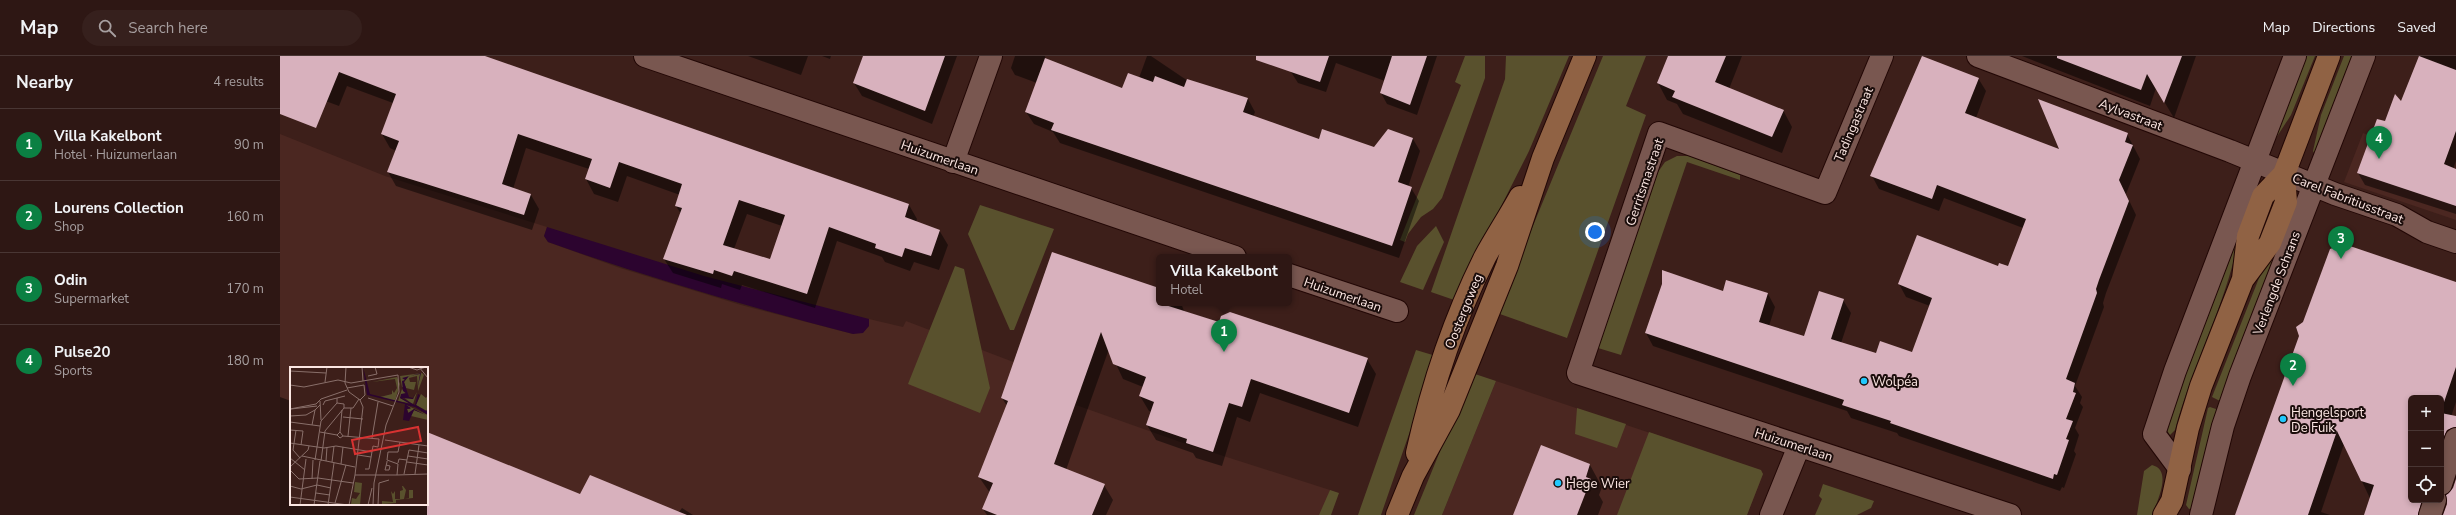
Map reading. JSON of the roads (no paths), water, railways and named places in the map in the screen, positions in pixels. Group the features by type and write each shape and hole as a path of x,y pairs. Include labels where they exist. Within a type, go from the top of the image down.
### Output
{"main road":[{"name":"Oostergoweg","path":"1397,515 1413,476 1430,396 1468,297 1485,257 1543,158 1585,56"},
{"name":"Verlengde Schrans","path":"2170,510 2188,428 2196,401 2243,279 2270,243 2286,202 2284,174 2329,56"}],"street":[{"name":"Huizumerlaan","path":"645,56 1226,254"},
{"path":"953,162 991,56"},
{"name":"Tadingastraat","path":"1825,193 1882,56"},
{"name":"Aylvastraat","path":"1978,56 2224,149 2284,174"},
{"path":"2180,469 2154,434 2175,371 2295,56"},
{"name":"Verlengde Schrans","path":"2201,515 2223,426 2237,383 2364,56"},
{"name":"Gerritsmastraat","path":"1578,373 1659,133 1825,193"},
{"name":"Carel Fabritiusstraat","path":"2284,174 2397,215 2427,232 2456,242"},
{"name":"Huizumerlaan","path":"1292,276 1397,311"},
{"name":"Huizumerlaan","path":"1578,373 2010,515"},
{"path":"2444,475 2456,439"},
{"path":"1771,515 1799,446"},
{"path":"2430,515 2434,503"}],"place":[{"name":"Pulse20","path":"2379,159"},
{"name":"Odin","path":"2341,259"},
{"name":"Villa Kakelbont","path":"1224,352"},
{"name":"Wolpéa","path":"1864,381"},
{"name":"Lourens Collection","path":"2293,386"},
{"name":"Hengelsport De Fuik","path":"2283,419"},
{"name":"Hege Wier","path":"1558,483"}]}
